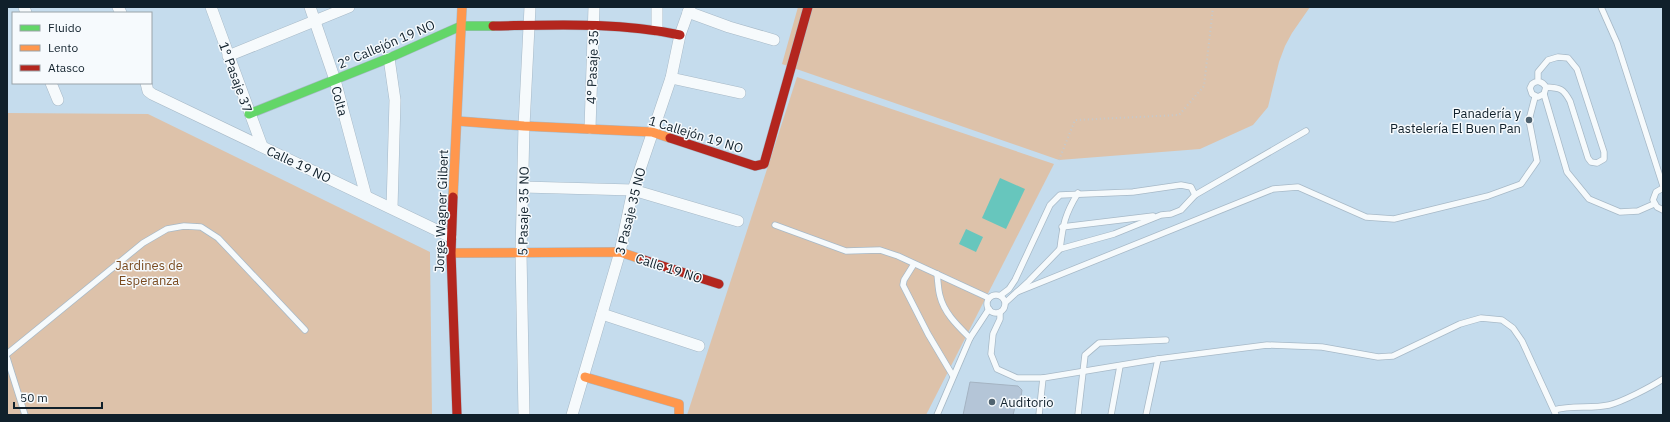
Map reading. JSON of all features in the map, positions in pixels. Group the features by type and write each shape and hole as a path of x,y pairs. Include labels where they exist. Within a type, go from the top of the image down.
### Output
{"street":[{"name":"1° Pasaje 37","path":"211,7 262,146"},
{"name":"Colta","path":"310,7 335,80 366,196"},
{"path":"228,56 349,7"},
{"name":"Jorge Wagner Gilbert","path":"457,415 451,237 462,7"},
{"name":"5 Pasaje 35 NO","path":"524,415 521,253 524,126 530,7"},
{"name":"4° Pasaje 35","path":"590,128 594,7"},
{"path":"656,7 656,30"},
{"name":"1 Callejón 19 NO","path":"457,121 524,126 652,132 755,166 764,164 808,7"},
{"path":"689,10 729,27 774,40"},
{"name":"3 Pasaje 35 NO","path":"572,415 620,252 633,190 671,78 680,34 689,10"},
{"name":"2° Callejón 19 NO","path":"249,114 389,58 461,26 594,24 656,30 680,34"},
{"path":"389,58 395,100 392,208"},
{"path":"671,78 740,93"},
{"path":"52,84 58,100"},
{"name":"Calle 19 NO","path":"147,87 152,94 451,237"},
{"path":"523,187 633,190 738,221"},
{"name":"Calle 19 NO","path":"451,253 620,252 719,284"},
{"path":"602,314 700,346"},
{"path":"584,377 679,404 679,415"}],"lane":[{"path":"1601,7 1617,43 1663,187 1656,192 1653,200 1654,204 1663,210"},
{"path":"1558,57 1568,58 1578,69 1604,152 1604,159 1597,163 1591,162 1588,158 1570,101 1566,94 1559,88 1546,87 1538,81 1538,72 1548,60 1558,57"},
{"path":"1535,97 1530,88 1534,82 1538,81"},
{"path":"1546,87 1544,94 1568,172 1589,199 1620,212 1638,211 1654,204"},
{"path":"1535,97 1542,96 1544,94"},
{"path":"1017,292 1273,189 1298,187 1366,217 1394,219 1488,196 1521,184 1537,161 1529,120 1535,97"},
{"path":"1062,227 1171,214 1181,210 1195,195 1306,131"},
{"path":"1001,296 1009,289 1015,280 1050,205 1060,195 1078,193 1133,192 1181,185 1190,187 1195,195"},
{"path":"1060,249 1062,227 1067,210 1078,193"},
{"path":"1161,215 1114,234 1060,249 1006,302 1006,306 1000,313 1000,319 993,334 991,354 998,369 1017,378 1043,378 1158,359 1267,345 1322,347 1378,357 1393,356 1460,324 1481,318 1502,320 1513,328 1522,341 1555,412 1566,407 1610,405 1663,380"},
{"path":"1112,221 1114,234"},
{"path":"775,225 846,251 880,250 989,298"},
{"path":"7,354 143,243 167,229 184,226 201,227 218,238 305,330"},
{"path":"914,264 904,280 904,285 928,334 953,376"},
{"path":"937,274 940,298 951,318 970,338"},
{"path":"1000,313 996,313 989,309 987,301 989,298 997,294 1006,302"},
{"path":"937,415 970,338 989,309"},
{"path":"1078,415 1085,355 1098,343 1166,340"},
{"path":"7,358 25,415"},
{"path":"1146,415 1158,359"},
{"path":"1111,415 1120,366"},
{"path":"1039,415 1043,378"}],"path":[{"path":"1059,160 1075,120 1179,115 1204,86 1213,7"}],"green space":[{"path":"798,7 1310,7 1285,46 1279,62 1268,107 1253,125 1200,149 1059,160 782,64"},
{"path":"797,77 1054,164 926,415 687,415"},
{"name":"Jardines de Esperanza","path":"7,113 148,114 430,252 432,415 7,415"}],"shaded area":[{"path":"1000,178 1025,189 1006,229 982,218"},
{"path":"966,229 983,237 976,252 959,244"}],"building":[{"name":"Auditorio","path":"970,382 1018,386 1022,390 1021,397 1015,407 1013,415 963,415"}],"traffic: fast":[{"path":"249,114 389,58 461,26 493,26"}],"traffic: slow":[{"path":"453,197 462,7"},
{"path":"457,121 524,126 652,132 670,138"},
{"path":"451,253 620,252 644,260"},
{"path":"585,377 679,404 679,415"}],"traffic: jam":[{"path":"670,138 755,166 764,164 808,7"},
{"path":"493,26 610,26 680,35"},
{"path":"453,197 451,253 457,415"},
{"path":"644,260 719,284"}],"place":[{"name":"Panadería y Pastelería El Buen Pan","path":"1529,120"},
{"name":"Auditorio","path":"992,402"}]}
